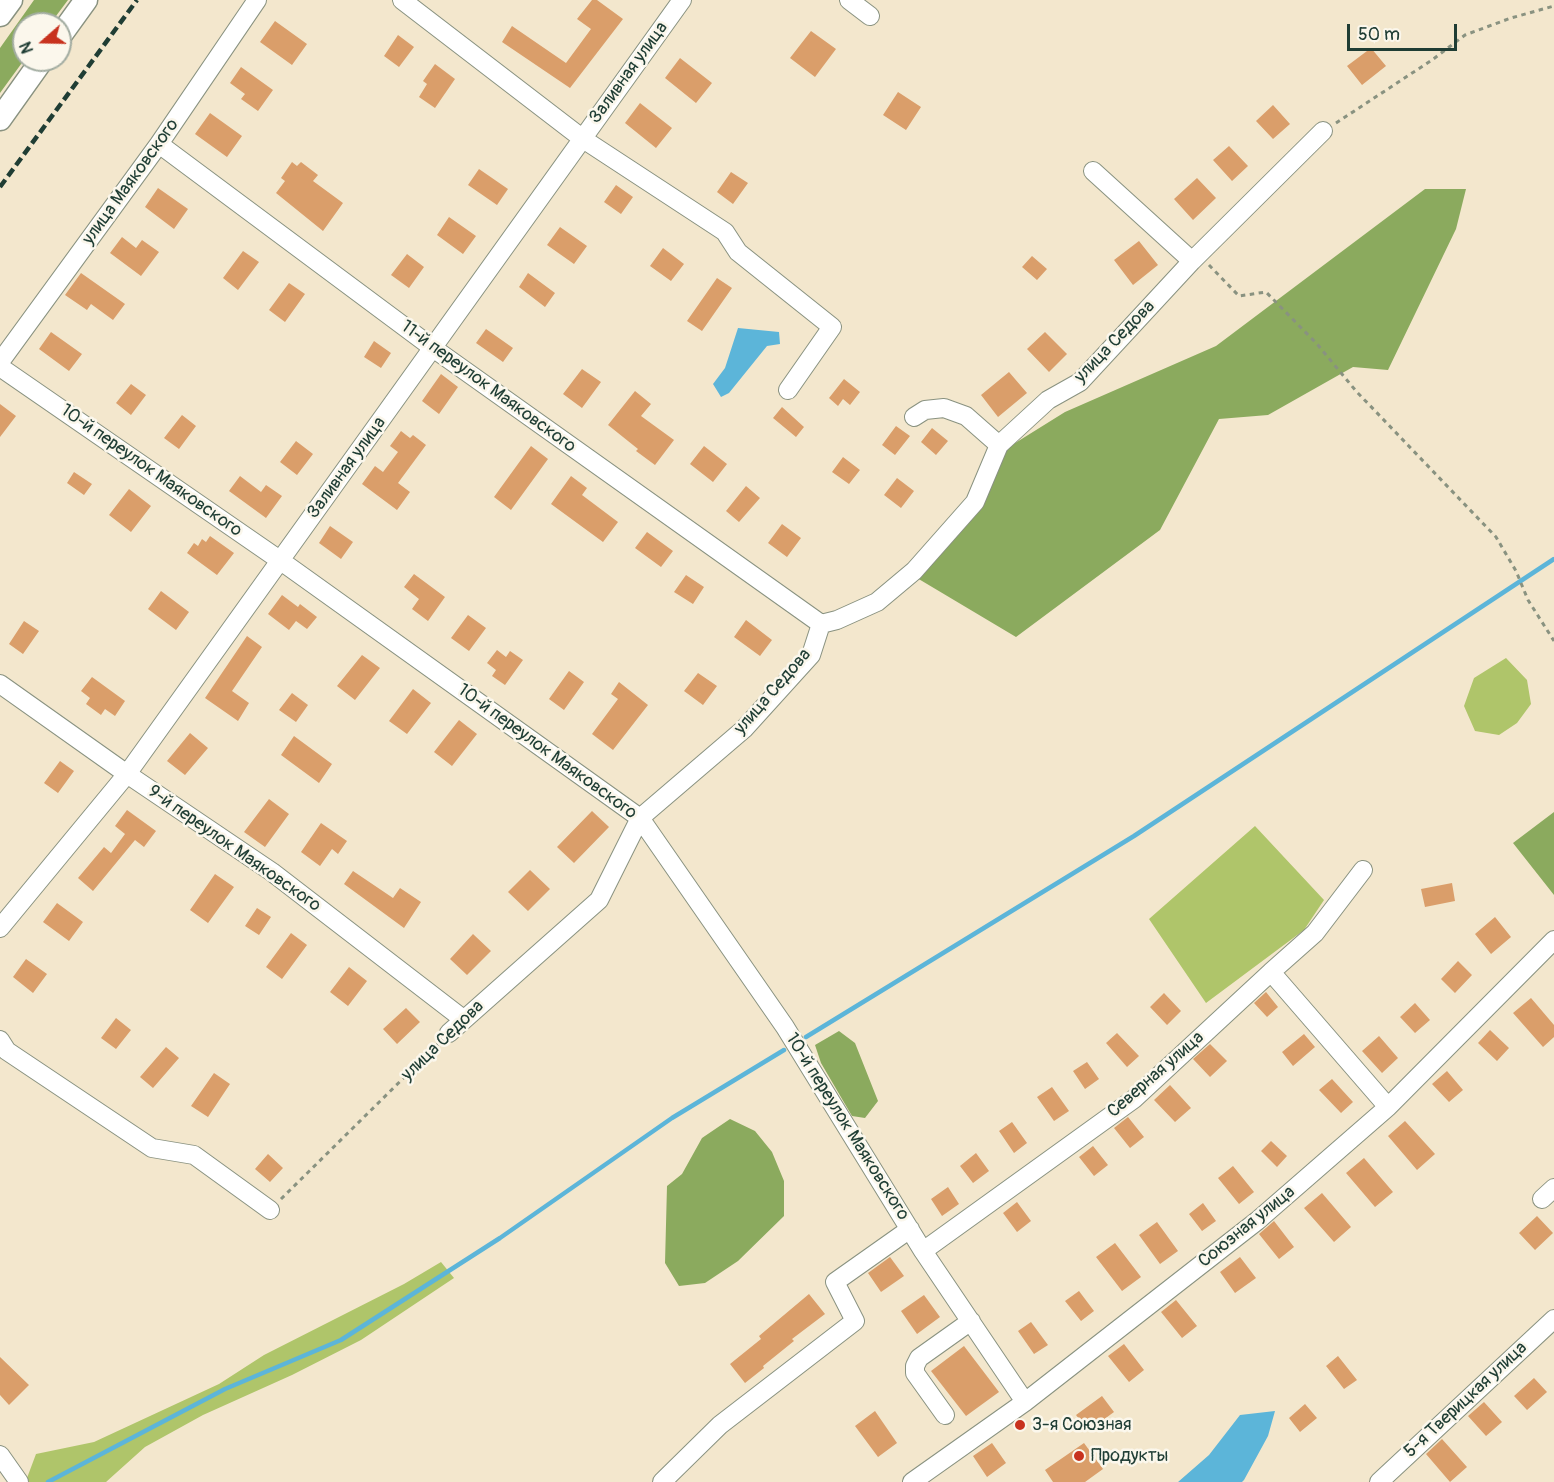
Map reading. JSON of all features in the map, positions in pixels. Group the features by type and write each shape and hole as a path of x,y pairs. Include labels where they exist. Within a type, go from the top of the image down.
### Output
{"main road":[{"path":"0,15 11,0"},
{"path":"72,19 86,0"},
{"path":"0,119 33,72"}],"street":[{"name":"улица Маяковского","path":"0,362 159,144 257,0"},
{"path":"402,0 582,139 725,231 738,252 832,327 788,390"},
{"name":"Заливная улица","path":"0,927 126,774 281,561 681,0"},
{"path":"849,0 870,16"},
{"name":"улица Седова","path":"449,1034 463,1019 599,900 640,818 744,729 811,655 821,624 837,620 877,602 914,571 975,502 999,445 1048,400 1080,382 1195,258 1323,131"},
{"name":"11-й переулок Маяковского","path":"159,144 433,348 821,624"},
{"path":"1093,171 1195,258"},
{"name":"10-й переулок Маяковского","path":"0,367 281,561 640,818 785,1027 923,1251 1025,1402"},
{"path":"914,417 925,410 944,408 966,416 999,445"},
{"name":"9-й переулок Маяковского","path":"0,684 126,774 272,872 463,1019"},
{"name":"Северная улица","path":"923,1251 1134,1099 1315,933 1363,870"},
{"name":"Союзная улица","path":"912,1482 1025,1402 1257,1221 1388,1107 1554,940"},
{"path":"1271,972 1388,1107"},
{"path":"0,1040 7,1051 152,1148 194,1155 270,1210"},
{"path":"662,1482 720,1425 855,1321 835,1282 910,1229"},
{"name":"5-я Тверицкая улица","path":"1379,1482 1554,1319"},
{"path":"945,1415 915,1373 915,1366 919,1358 971,1321"},
{"path":"0,1455 19,1482"}],"path":[{"path":"1323,131 1432,60 1465,35 1510,18 1554,6"},
{"path":"1195,258 1239,296 1266,292 1317,344 1356,391 1496,537 1516,571 1528,600 1554,641"},
{"name":"улица Седова","path":"270,1210 449,1034"}],"green space":[{"path":"34,0 68,0 59,12 26,12"},
{"path":"12,31 12,72 15,72 0,93 0,48"},
{"path":"1425,189 1466,189 1456,229 1388,370 1353,367 1268,415 1219,419 1160,530 1016,637 917,578 980,510 1004,450 1065,412 1216,346"},
{"path":"1506,658 1527,680 1531,704 1517,723 1499,735 1475,731 1464,706 1474,678"},
{"path":"1554,812 1554,895 1513,843"},
{"path":"1255,826 1324,900 1304,930 1206,1003 1149,919"},
{"path":"839,1031 855,1043 878,1101 865,1118 852,1116 821,1063 815,1045"},
{"path":"730,1119 755,1131 772,1152 784,1181 784,1216 738,1261 705,1283 679,1286 665,1263 667,1186 682,1174 702,1138"},
{"path":"441,1262 454,1278 361,1340 292,1375 203,1415 145,1447 106,1482 29,1482 27,1478 36,1454 94,1442 219,1384 264,1355 404,1284"}],"water":[{"path":"738,328 779,332 780,344 767,346 729,393 721,397 713,384 725,368"},
{"path":"1275,1411 1268,1436 1242,1482 1178,1482 1209,1455 1240,1415"}],"building":[{"path":"592,0 597,0 623,19 570,88 502,42 512,26 566,63 591,29 577,19"},
{"path":"275,21 307,44 292,65 260,42"},
{"path":"811,31 836,49 815,77 790,58"},
{"path":"398,35 414,47 399,67 384,56"},
{"path":"1371,48 1386,66 1362,85 1347,66"},
{"path":"680,58 712,83 696,103 665,78"},
{"path":"435,64 455,79 435,108 419,97 427,84 423,81"},
{"path":"241,67 273,90 258,111 241,99 245,94 230,83"},
{"path":"898,92 921,107 906,130 883,115"},
{"path":"640,103 672,128 656,148 625,123"},
{"path":"1273,105 1290,124 1273,139 1256,121"},
{"path":"210,113 242,136 227,157 195,134"},
{"path":"1229,146 1248,166 1232,181 1213,160"},
{"path":"292,162 297,166 301,162 318,175 313,181 343,203 323,231 276,193 285,181 281,178"},
{"path":"479,169 508,189 497,205 468,185"},
{"path":"731,172 748,183 733,204 717,192"},
{"path":"1197,178 1216,198 1193,220 1174,199"},
{"path":"616,185 633,197 621,214 604,202"},
{"path":"158,188 188,209 174,229 145,207"},
{"path":"449,217 476,236 463,254 437,235"},
{"path":"560,227 587,246 574,264 547,245"},
{"path":"122,237 136,248 142,240 159,252 141,276 110,253"},
{"path":"1139,241 1158,265 1133,285 1114,260"},
{"path":"663,248 684,264 671,281 650,266"},
{"path":"243,251 259,262 238,290 223,278"},
{"path":"407,254 424,267 409,288 391,275"},
{"path":"1032,256 1047,269 1037,280 1022,267"},
{"path":"81,273 125,304 113,320 91,304 87,310 65,295"},
{"path":"528,273 555,293 545,307 519,287"},
{"path":"717,278 732,288 702,331 687,321"},
{"path":"289,283 305,294 285,322 269,310"},
{"path":"486,329 513,348 503,362 476,343"},
{"path":"51,332 82,354 69,371 39,349"},
{"path":"1045,332 1067,354 1049,372 1027,349"},
{"path":"374,341 391,353 381,368 364,357"},
{"path":"582,369 601,382 582,408 563,394"},
{"path":"1009,372 1027,393 998,417 981,395"},
{"path":"441,374 458,387 439,414 422,401"},
{"path":"844,379 860,392 850,405 843,399 838,406 829,398"},
{"path":"131,384 146,395 131,415 116,403"},
{"path":"635,391 651,404 641,416 674,440 655,465 608,425"},
{"path":"0,404 16,416 0,437"},
{"path":"782,407 804,427 796,437 773,418"},
{"path":"182,415 196,426 179,449 164,438"},
{"path":"896,426 910,436 895,455 882,445"},
{"path":"932,428 948,441 936,455 921,442"},
{"path":"401,431 410,438 413,435 426,445 398,483 410,492 397,510 362,484 375,466 383,472 398,452 390,446"},
{"path":"296,441 313,454 297,475 280,462"},
{"path":"531,446 548,459 511,510 494,497"},
{"path":"704,446 727,464 713,482 690,464"},
{"path":"843,457 860,470 849,484 832,472"},
{"path":"74,472 92,484 84,495 67,483"},
{"path":"240,476 261,492 266,485 282,496 266,518 229,491"},
{"path":"571,476 587,488 582,495 618,522 603,542 551,504"},
{"path":"897,478 914,491 901,508 884,495"},
{"path":"746,486 760,498 739,522 726,511"},
{"path":"129,489 151,506 131,532 109,515"},
{"path":"782,524 801,538 787,557 768,543"},
{"path":"330,526 353,542 341,559 319,543"},
{"path":"647,532 673,551 661,567 635,548"},
{"path":"210,536 234,553 217,575 187,553 194,543 198,546 202,539 206,542"},
{"path":"414,574 445,597 428,621 412,609 419,599 404,587"},
{"path":"686,575 704,587 693,604 674,592"},
{"path":"161,591 189,612 176,630 148,609"},
{"path":"282,595 298,607 300,604 317,617 307,629 296,621 289,630 268,614"},
{"path":"468,615 486,628 469,651 451,638"},
{"path":"746,620 772,640 760,656 734,637"},
{"path":"24,621 39,631 23,654 9,644"},
{"path":"247,636 262,647 232,691 249,703 238,721 205,698"},
{"path":"497,650 506,657 510,651 523,660 505,685 492,676 496,670 487,663"},
{"path":"362,655 380,668 355,700 337,686"},
{"path":"569,671 584,682 564,710 549,699"},
{"path":"698,673 717,686 703,705 684,691"},
{"path":"92,677 125,701 115,716 105,709 101,715 86,704 90,698 81,691"},
{"path":"619,682 648,705 613,750 592,734 618,699 611,694"},
{"path":"413,689 431,703 407,734 389,721"},
{"path":"292,693 308,705 296,722 279,710"},
{"path":"459,720 477,734 452,766 434,752"},
{"path":"190,733 208,748 185,775 167,761"},
{"path":"294,736 332,764 319,783 281,755"},
{"path":"60,761 74,771 58,793 44,783"},
{"path":"269,799 289,814 265,847 244,832"},
{"path":"127,810 156,831 144,847 135,840 93,891 78,878 104,847 111,853 125,834 115,826"},
{"path":"592,811 609,827 574,863 557,847"},
{"path":"321,823 347,841 338,854 332,849 320,866 301,852"},
{"path":"530,870 550,889 528,911 508,892"},
{"path":"353,871 393,898 400,888 421,902 404,928 344,884"},
{"path":"215,874 234,887 208,923 190,910"},
{"path":"1452,883 1455,901 1425,907 1421,889"},
{"path":"57,903 83,922 69,941 43,922"},
{"path":"257,908 271,917 259,935 245,926"},
{"path":"1495,917 1511,937 1491,954 1475,934"},
{"path":"291,933 307,945 282,979 266,967"},
{"path":"473,934 491,951 467,975 450,959"},
{"path":"26,959 47,974 33,993 13,977"},
{"path":"1458,961 1472,975 1455,993 1441,979"},
{"path":"349,967 367,981 348,1006 330,992"},
{"path":"1266,992 1278,1007 1267,1017 1254,1003"},
{"path":"1164,993 1181,1011 1167,1025 1150,1007"},
{"path":"1531,998 1554,1025 1554,1037 1543,1047 1513,1013"},
{"path":"1415,1003 1430,1020 1415,1033 1400,1017"},
{"path":"406,1008 420,1022 397,1044 383,1029"},
{"path":"116,1018 131,1030 116,1049 101,1038"},
{"path":"1490,1030 1509,1048 1497,1061 1478,1043"},
{"path":"1117,1033 1139,1056 1127,1067 1106,1043"},
{"path":"1304,1034 1315,1047 1293,1066 1282,1052"},
{"path":"1379,1036 1398,1058 1382,1073 1362,1051"},
{"path":"1210,1044 1227,1061 1210,1077 1193,1059"},
{"path":"166,1047 179,1058 153,1088 140,1077"},
{"path":"1087,1062 1099,1079 1085,1089 1073,1071"},
{"path":"1447,1071 1463,1090 1449,1102 1432,1084"},
{"path":"214,1073 230,1084 208,1117 191,1106"},
{"path":"1332,1079 1353,1102 1341,1113 1319,1090"},
{"path":"1170,1085 1191,1108 1175,1122 1154,1100"},
{"path":"1052,1087 1069,1111 1054,1121 1037,1097"},
{"path":"1128,1117 1144,1137 1130,1148 1114,1128"},
{"path":"1405,1121 1435,1154 1417,1170 1388,1136"},
{"path":"1012,1122 1027,1143 1014,1153 999,1131"},
{"path":"1271,1141 1287,1156 1277,1167 1261,1151"},
{"path":"1093,1146 1108,1165 1094,1176 1079,1157"},
{"path":"976,1153 989,1171 973,1183 960,1166"},
{"path":"268,1154 283,1168 270,1182 255,1169"},
{"path":"1364,1158 1393,1192 1375,1207 1346,1173"},
{"path":"1233,1166 1254,1192 1239,1204 1218,1178"},
{"path":"948,1187 959,1204 942,1216 931,1199"},
{"path":"1322,1193 1351,1227 1334,1242 1304,1208"},
{"path":"1017,1202 1031,1221 1017,1232 1003,1213"},
{"path":"1203,1203 1216,1221 1202,1231 1189,1214"},
{"path":"1537,1216 1553,1233 1535,1250 1519,1233"},
{"path":"1274,1221 1294,1247 1279,1259 1259,1234"},
{"path":"1157,1222 1178,1251 1160,1264 1139,1235"},
{"path":"1115,1243 1141,1277 1122,1291 1096,1257"},
{"path":"890,1257 904,1276 881,1292 868,1273"},
{"path":"1240,1257 1256,1278 1235,1293 1220,1272"},
{"path":"1079,1291 1094,1311 1081,1321 1065,1301"},
{"path":"809,1294 825,1314 792,1339 794,1341 745,1383 730,1364 761,1339 759,1336"},
{"path":"924,1295 940,1317 917,1334 901,1311"},
{"path":"1176,1300 1197,1326 1182,1338 1161,1312"},
{"path":"1031,1322 1048,1345 1034,1354 1018,1331"},
{"path":"1124,1344 1144,1370 1129,1382 1108,1356"},
{"path":"964,1346 999,1392 966,1416 931,1371"},
{"path":"1338,1356 1357,1380 1344,1389 1326,1366"},
{"path":"0,1357 29,1385 9,1405 0,1395"},
{"path":"1534,1378 1547,1392 1527,1410 1514,1396"},
{"path":"1102,1396 1114,1412 1088,1431 1076,1415"},
{"path":"1484,1402 1502,1422 1486,1436 1468,1416"},
{"path":"1305,1404 1317,1418 1300,1432 1289,1418"},
{"path":"875,1411 897,1443 878,1457 855,1426"},
{"path":"1442,1439 1467,1467 1450,1482 1426,1454"},
{"path":"992,1443 1006,1463 987,1477 973,1456"},
{"name":"Продукты","path":"1084,1443 1103,1469 1085,1482 1053,1482 1045,1470"}],"waterway":[{"path":"806,1037 1134,836 1554,559"},
{"path":"48,1482 225,1389 341,1340 500,1238 672,1118 784,1050"}],"railway":[{"path":"0,187 137,0"}],"place":[{"name":"3-я Союзная","path":"1020,1425"},
{"name":"Продукты","path":"1079,1456"}]}
